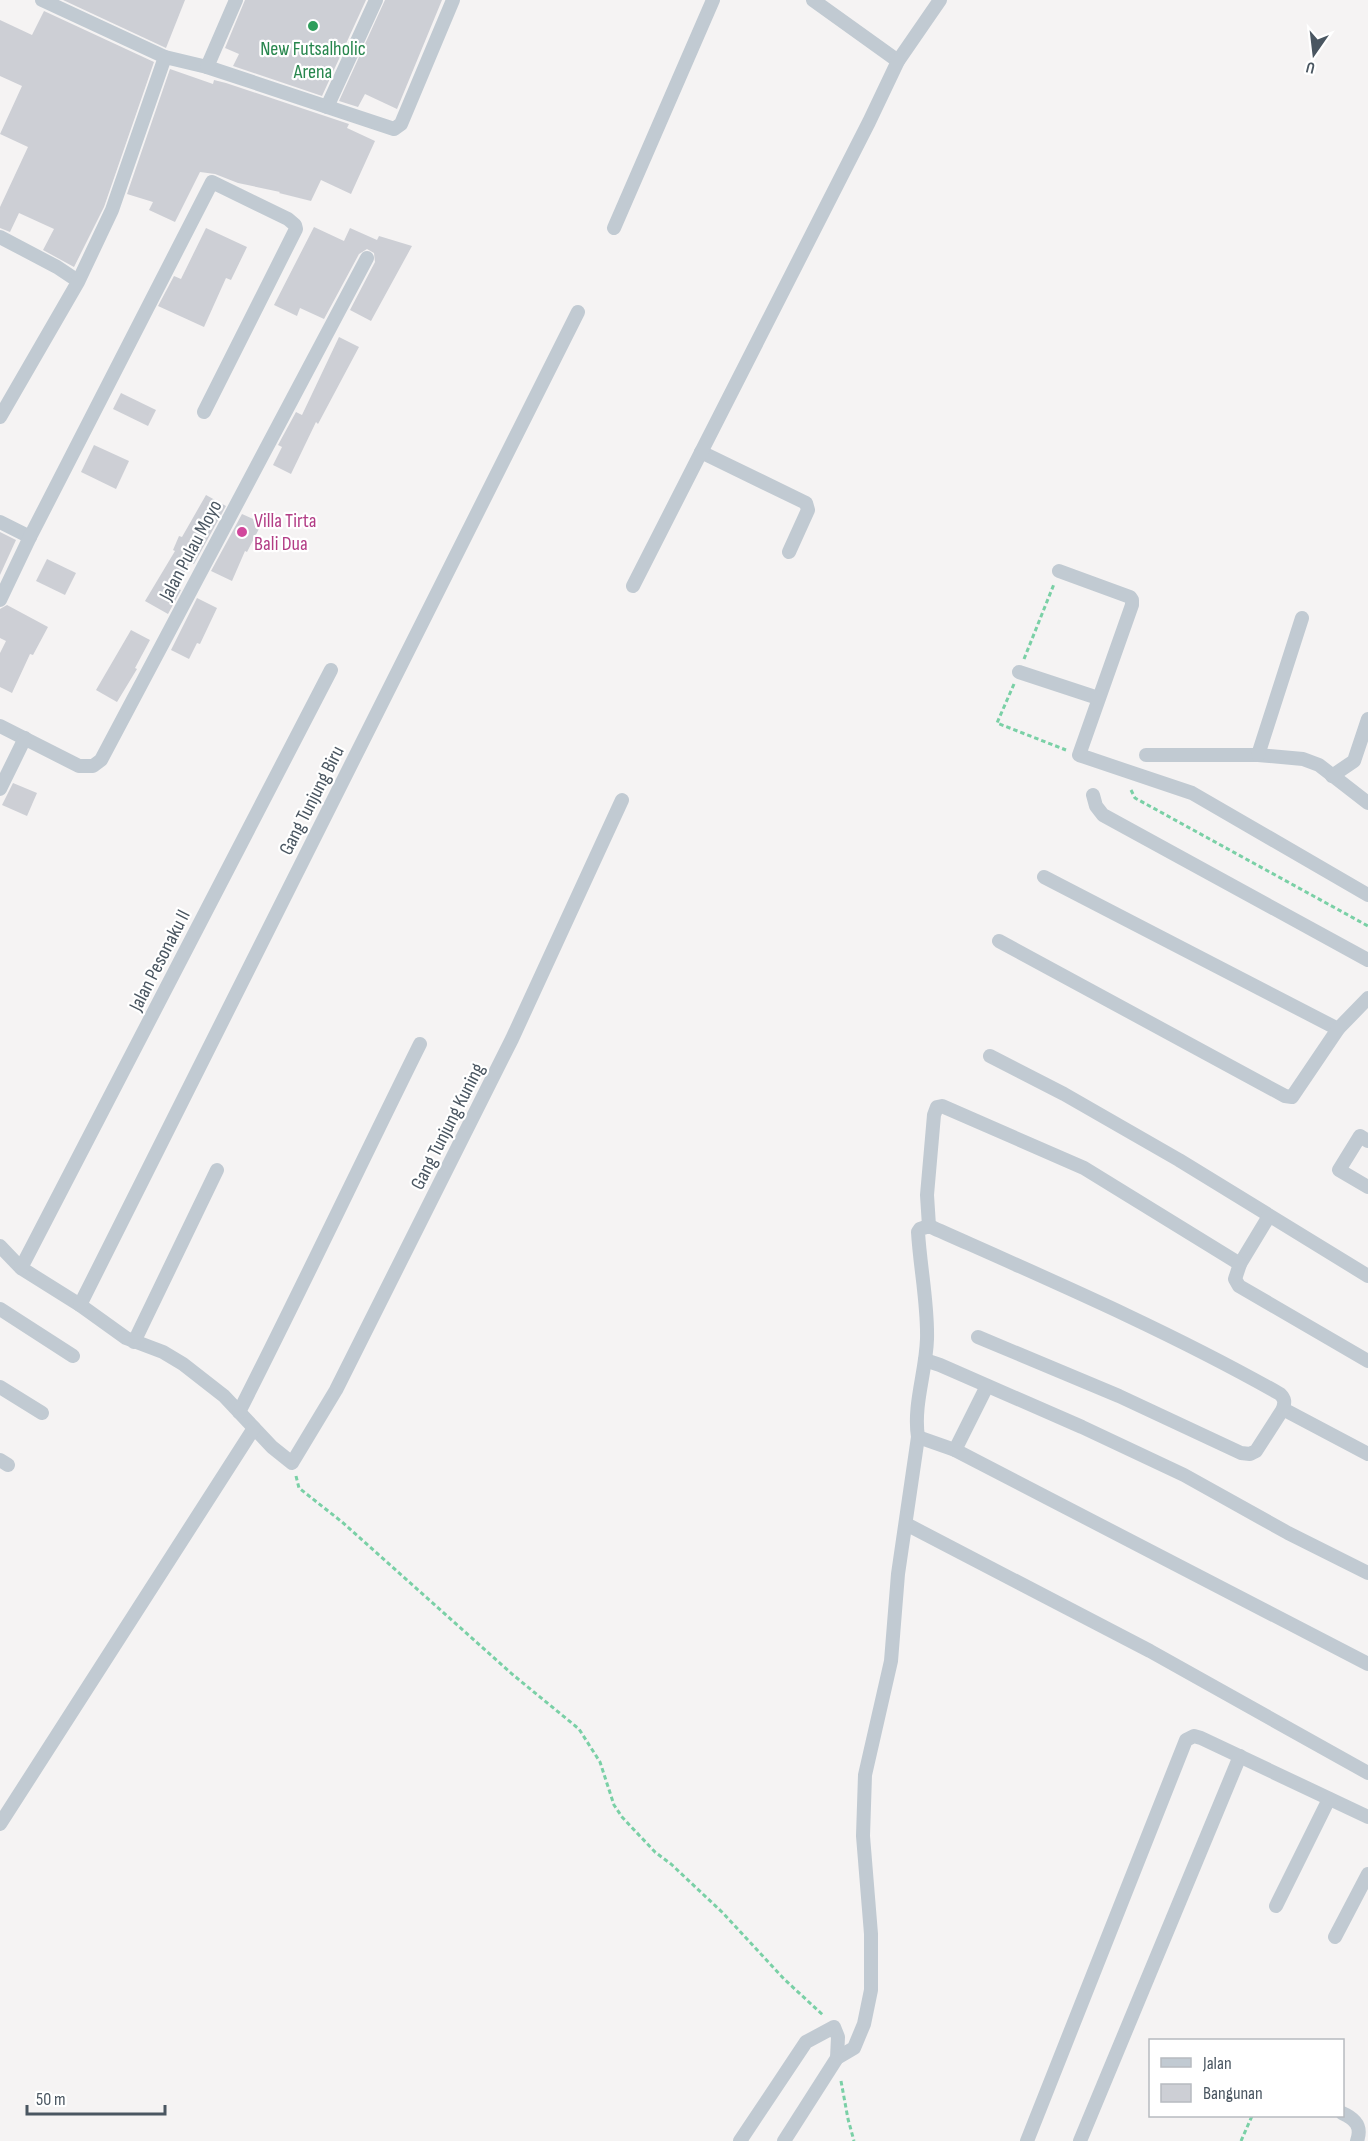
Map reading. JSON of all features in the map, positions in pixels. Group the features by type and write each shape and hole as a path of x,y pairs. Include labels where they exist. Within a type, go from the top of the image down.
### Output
{"street":[{"path":"42,0 165,57 207,67 394,129 401,124 453,0"},
{"path":"207,67 236,0"},
{"path":"327,107 376,0"},
{"path":"614,228 714,0"},
{"path":"813,0 898,61"},
{"path":"633,586 898,61 940,0"},
{"path":"0,417 78,282 112,210 165,57"},
{"path":"0,600 212,182 288,219 296,225 296,229 204,412"},
{"path":"0,237 72,277"},
{"name":"Jalan Pulau Moyo","path":"0,726 79,766 93,766 101,760 367,258"},
{"name":"Gang Tunjung Biru","path":"80,1305 578,312"},
{"path":"701,452 806,503 808,510 789,552"},
{"path":"0,522 30,537"},
{"path":"1059,571 1130,597 1132,600 1079,755 1192,793 1368,895"},
{"path":"1258,755 1302,618"},
{"name":"Jalan Pesonaku II","path":"21,1268 331,670"},
{"path":"1019,672 1098,698"},
{"path":"1332,776 1354,761 1368,719"},
{"path":"0,789 25,738"},
{"path":"1146,754 1258,755 1311,761 1368,803"},
{"path":"1354,761 1368,765"},
{"path":"1093,795 1096,806 1103,814 1368,960"},
{"name":"Gang Tunjung Kuning","path":"292,1463 336,1390 507,1050 622,800"},
{"path":"1044,877 1338,1029"},
{"path":"999,941 1292,1097 1338,1029 1368,998"},
{"path":"239,1412 298,1298 337,1212 420,1044"},
{"path":"990,1056 1064,1094 1141,1138 1368,1276"},
{"path":"929,1226 927,1195 934,1115 937,1107 942,1106 1084,1168 1240,1264"},
{"path":"1368,1141 1360,1136 1339,1170 1368,1187"},
{"path":"134,1342 217,1170"},
{"path":"1269,1216 1240,1264 1235,1279 1239,1286 1368,1361"},
{"path":"784,2141 843,2055 854,2048 860,2035 871,1990 871,1934 863,1836 865,1775 891,1661 894,1603 918,1437 916,1423 925,1360 926,1318 918,1232 920,1228 929,1226 1106,1305 1229,1366 1280,1394 1284,1398 1283,1409 1256,1451 1241,1453 1119,1396 978,1337"},
{"path":"0,1246 21,1268 134,1342 163,1352 183,1364 224,1396 272,1447 292,1463"},
{"path":"0,1309 73,1356"},
{"path":"925,1360 1082,1427 1184,1475 1288,1533 1368,1573"},
{"path":"955,1450 987,1386"},
{"path":"0,1387 42,1413"},
{"path":"1283,1409 1368,1454"},
{"path":"0,1824 254,1428"},
{"path":"918,1437 955,1450 1368,1664"},
{"path":"906,1524 1150,1651 1368,1773"},
{"path":"1027,2141 1186,1740 1194,1736 1201,1738 1368,1817"},
{"path":"1080,2141 1240,1756"},
{"path":"1276,1906 1329,1799"},
{"path":"1335,1937 1368,1874"},
{"path":"740,2141 806,2042 834,2027 843,2055"},
{"path":"1344,2114 1352,2117 1358,2125 1360,2133 1357,2141"}],"path":[{"path":"1120,770 1135,798 1368,926"},
{"path":"292,1463 299,1488 342,1522 512,1674 579,1729 600,1762 614,1805 622,1817 638,1835 723,1913 784,1979 834,2027"},
{"path":"843,2055 848,2119 854,2141"},
{"path":"1241,2141 1251,2117"}],"building":[{"path":"63,0 185,0 166,48"},
{"path":"245,0 366,0 322,96 233,66 239,54 225,48"},
{"path":"385,0 442,0 397,109 365,94 358,107 339,101"},
{"path":"44,11 154,62 104,207 74,267 43,250 54,229 19,213 10,232 0,228 0,207 28,147 0,134 22,86 0,76 0,20 32,35"},
{"path":"170,69 213,84 214,80 226,83 349,124 347,128 375,141 351,194 321,180 311,201 238,183 215,174 200,172 175,222 149,210 153,202 127,194"},
{"path":"314,227 344,241 350,228 377,240 379,236 412,246 371,321 350,310 375,262 374,253 367,249 359,254 324,319 300,308 297,316 274,305"},
{"path":"206,228 247,247 231,280 226,278 204,327 158,306 174,276 181,279"},
{"path":"339,337 359,347 318,424 316,422 291,474 273,465 282,447 278,445 296,412 302,415"},
{"path":"121,393 156,410 148,426 113,409"},
{"path":"94,445 129,461 116,489 81,472"},
{"path":"206,495 226,506 194,564 190,562 176,588 181,590 168,614 145,601 175,551 173,550 179,536 182,537"},
{"path":"242,514 262,523 247,552 245,551 232,581 211,571"},
{"path":"0,532 16,540 0,575"},
{"path":"47,559 76,573 65,595 36,581"},
{"path":"197,598 217,608 200,644 197,643 189,659 171,650"},
{"path":"7,605 48,627 33,655 30,654 12,693 0,687 0,653 6,641 0,638 0,609"},
{"path":"131,630 150,640 135,668 137,669 117,702 96,690"},
{"path":"13,783 37,793 27,816 2,805"}],"place":[{"name":"New Futsalholic Arena","path":"313,26"},
{"name":"Villa Tirta Bali Dua","path":"242,532"}]}
